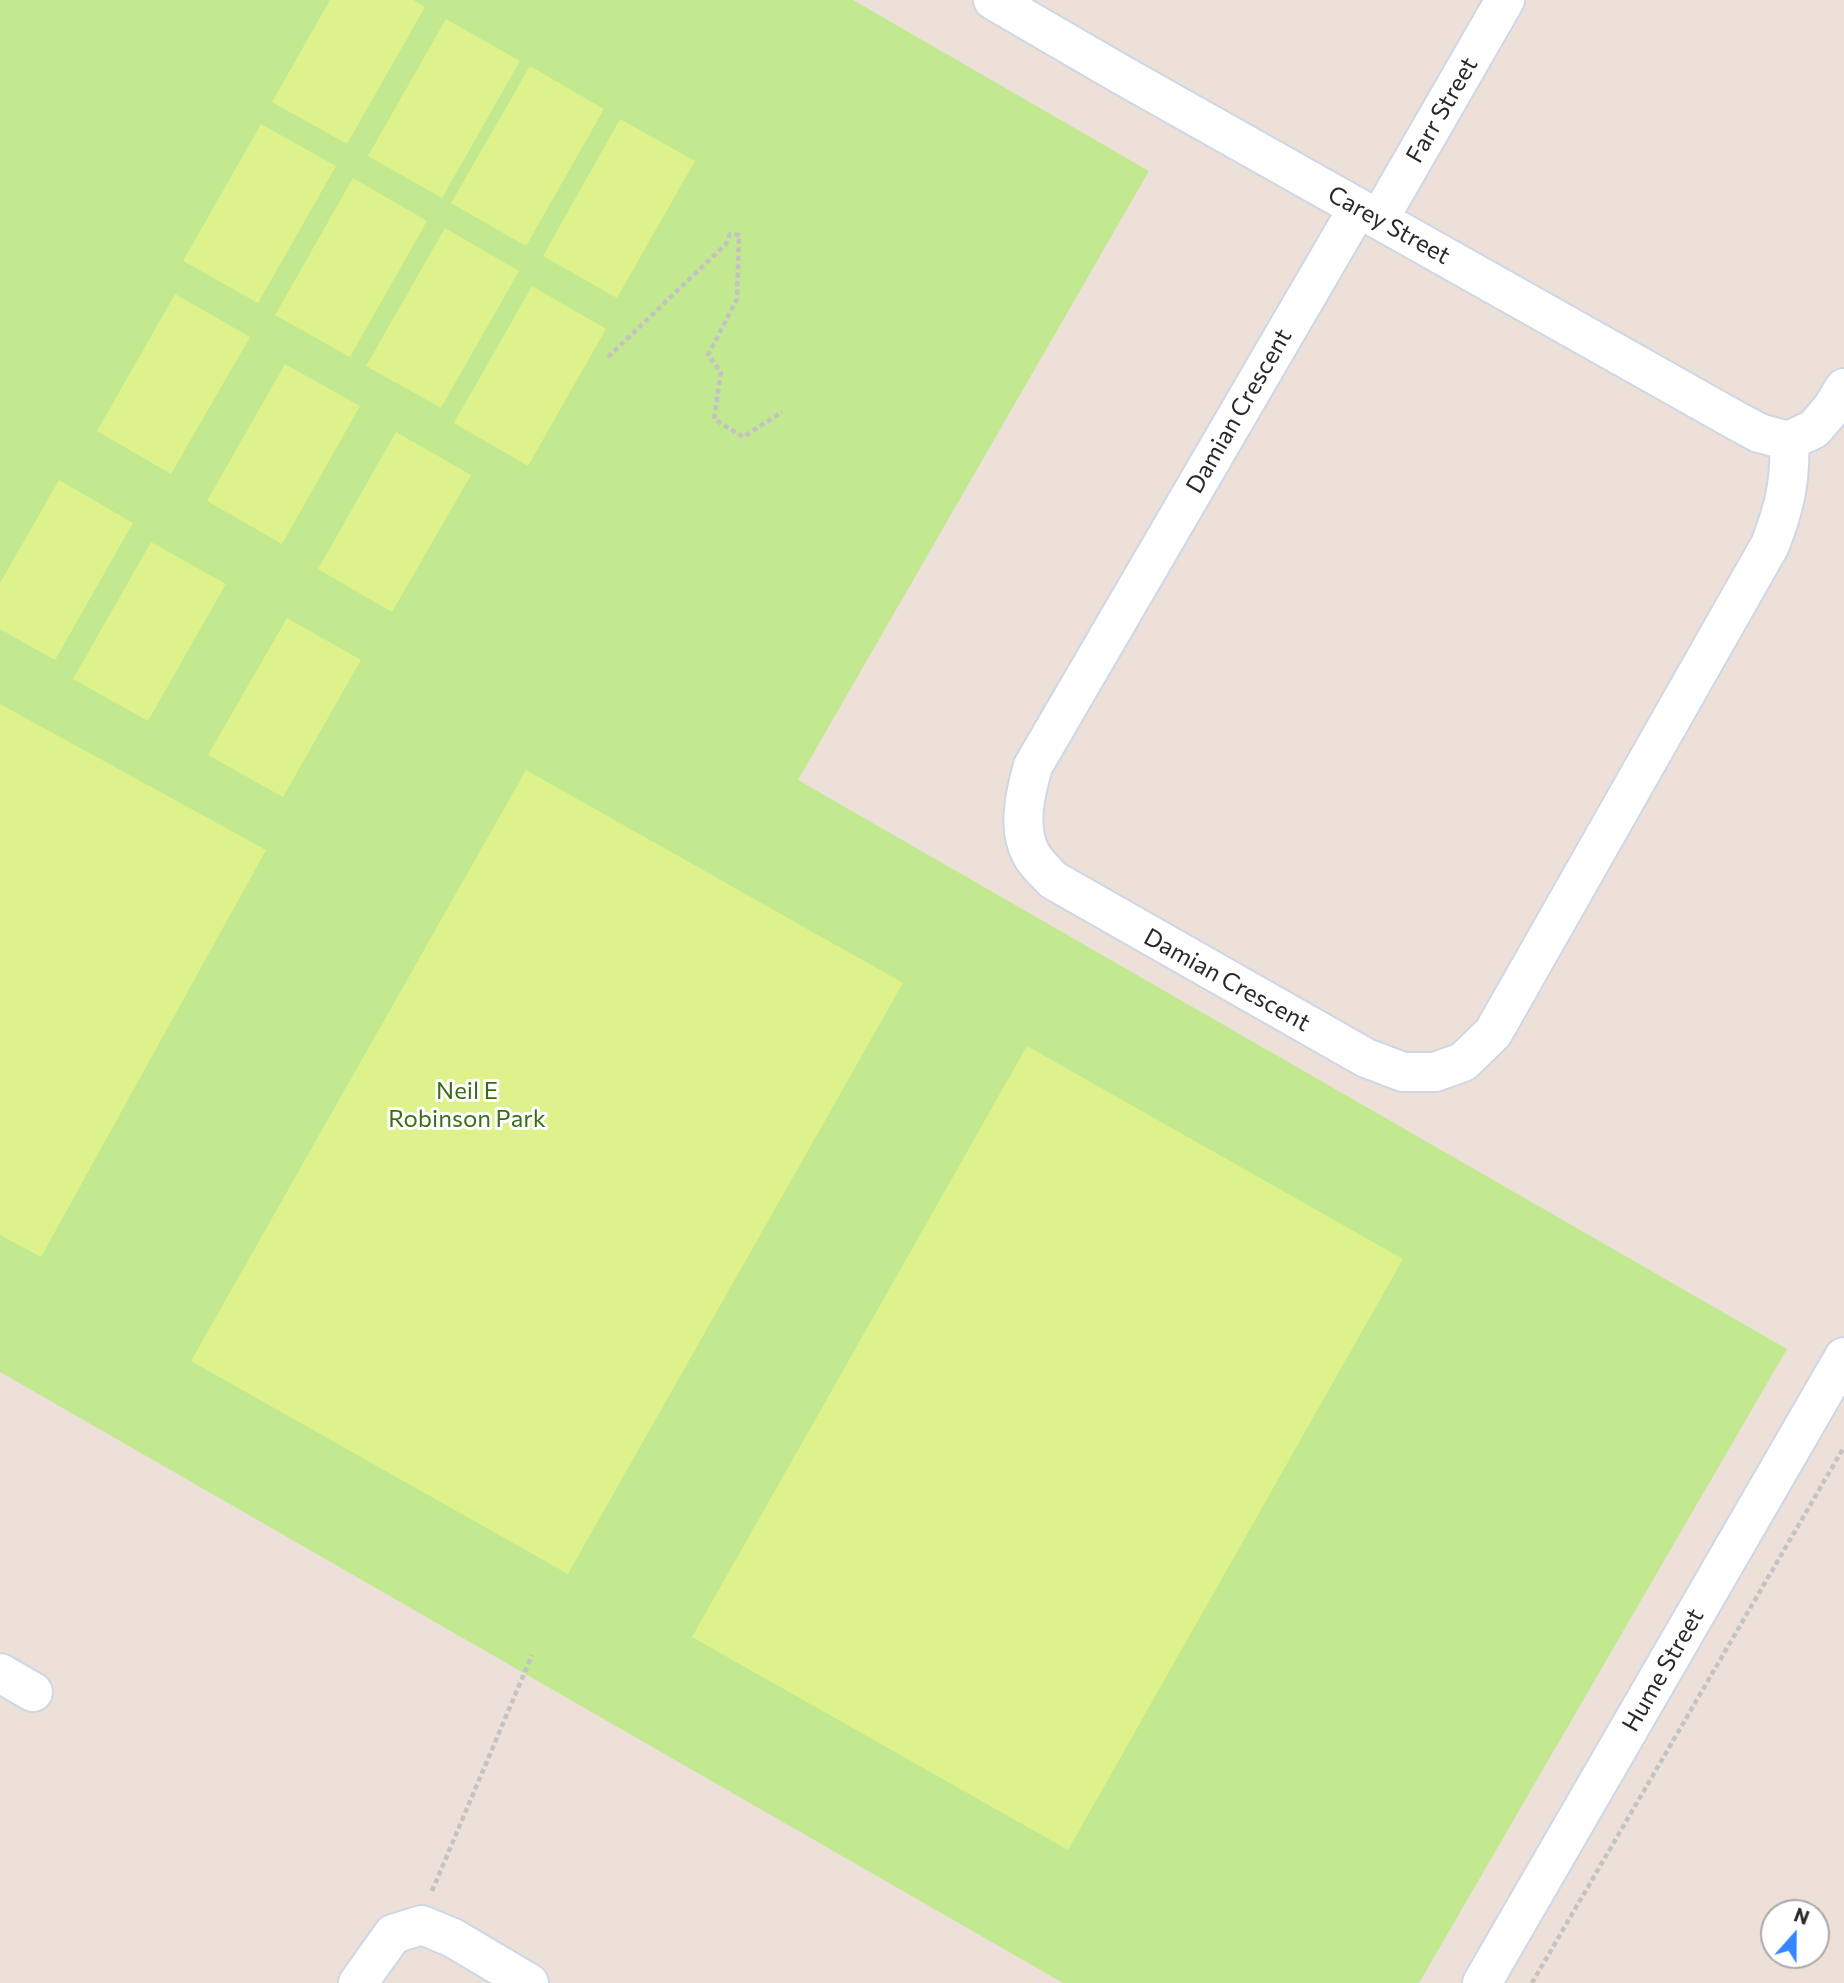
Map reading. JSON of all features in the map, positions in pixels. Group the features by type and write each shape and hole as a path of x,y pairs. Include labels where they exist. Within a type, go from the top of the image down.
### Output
{"street":[{"name":"Carey Street","path":"993,0 1747,427 1789,441"},
{"name":"Farr Street","path":"1368,213 1505,0"},
{"name":"Damian Crescent","path":"1368,213 1033,766 1024,797 1024,830 1031,855 1053,880 1366,1058 1403,1072 1435,1072 1463,1062 1493,1033 1770,545 1783,511 1791,471 1789,441"},
{"path":"1789,441 1814,429 1832,408 1844,387"},
{"name":"Hume Street","path":"1482,1983 1844,1357"},
{"path":"0,1673 33,1692"},
{"path":"358,1983 393,1934 422,1925 453,1938 529,1983"}],"path":[{"path":"608,357 726,244 730,234 739,235 737,299 708,355 721,372 714,419 743,437 782,412"},
{"path":"1532,1983 1844,1447"},
{"path":"422,1925 434,1884 532,1655"}],"green space":[{"name":"Neil E Robinson Park","path":"0,0 853,0 1149,171 798,780 1787,1349 1419,1983 1063,1983 0,1372"},
{"path":"330,0 413,0 425,7 347,144 272,102"},
{"path":"446,19 520,61 442,198 368,156"},
{"path":"530,66 604,109 526,246 451,203"},
{"path":"620,119 695,161 617,298 543,256"},
{"path":"261,124 336,166 258,303 183,261"},
{"path":"353,178 427,221 350,357 275,315"},
{"path":"445,228 519,271 441,408 366,366"},
{"path":"532,286 606,329 528,466 454,423"},
{"path":"175,294 250,337 171,474 97,431"},
{"path":"285,364 360,406 282,544 207,501"},
{"path":"396,432 471,475 392,612 318,569"},
{"path":"59,480 133,523 55,660 0,629 0,583"},
{"path":"151,542 226,584 148,721 73,679"},
{"path":"287,618 361,660 283,797 208,755"},
{"path":"0,704 266,850 41,1257 0,1235"},
{"path":"526,770 903,983 568,1574 191,1361"},
{"path":"1027,1046 1403,1259 1068,1850 692,1637"}]}
